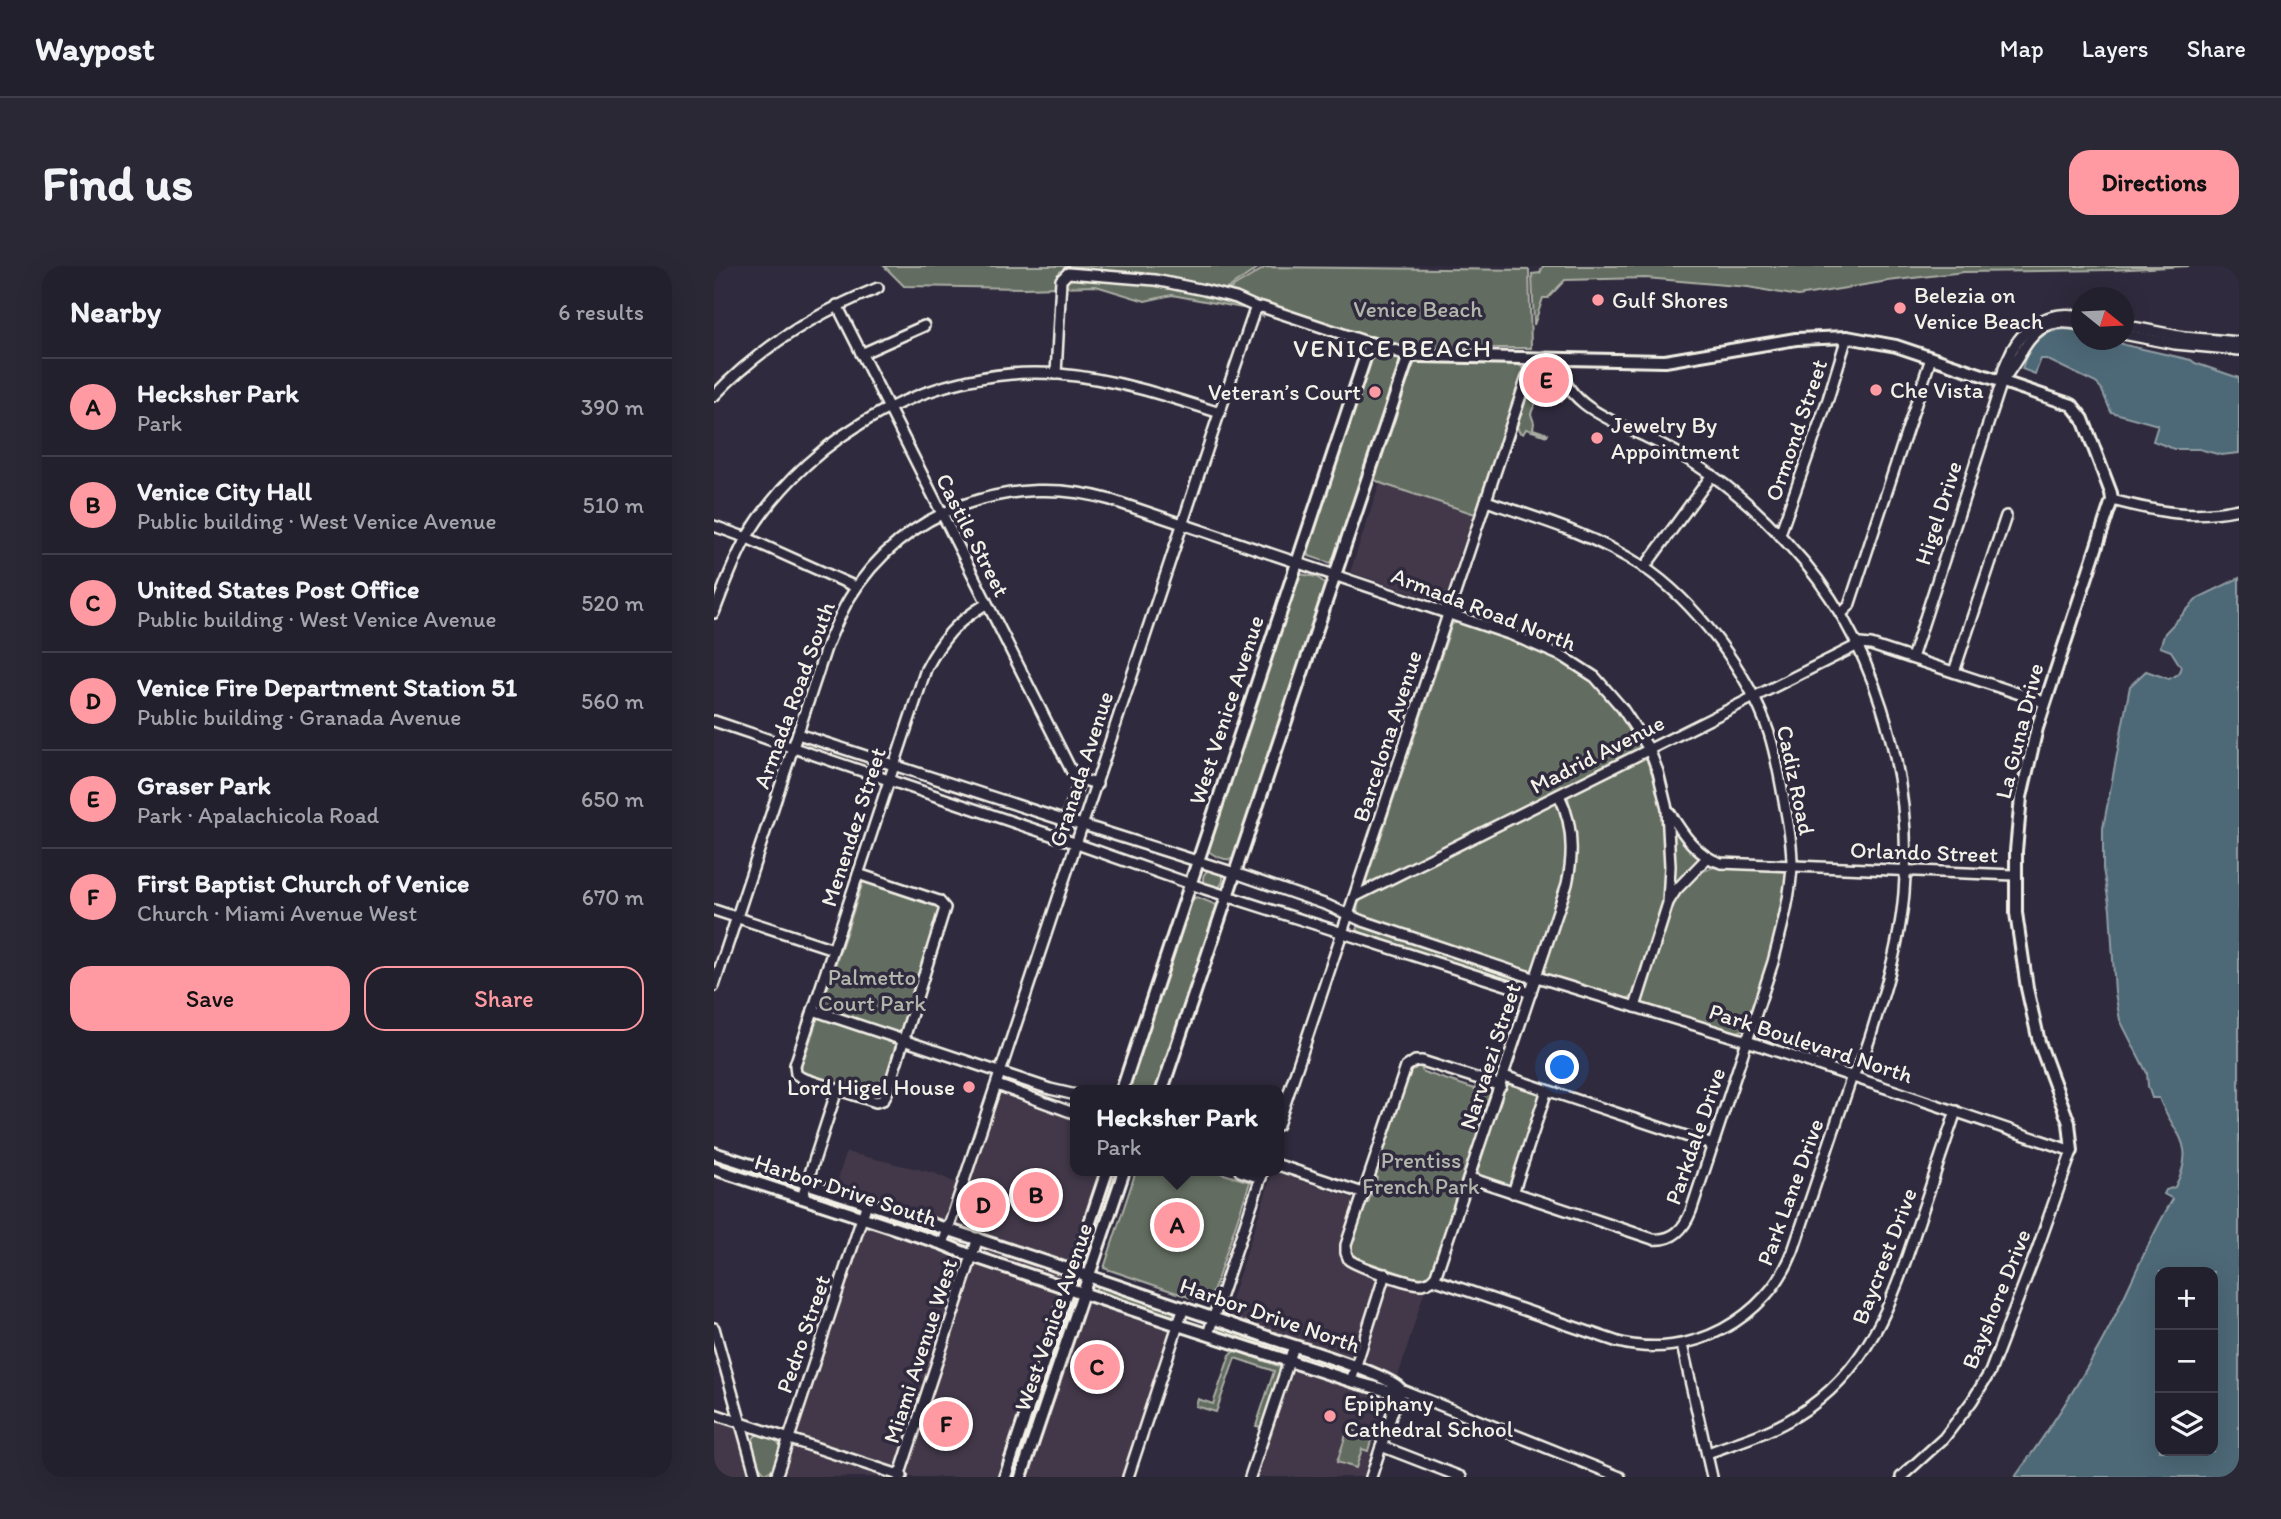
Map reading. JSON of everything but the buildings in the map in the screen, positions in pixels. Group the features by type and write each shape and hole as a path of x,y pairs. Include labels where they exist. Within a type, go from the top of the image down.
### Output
{"street":[{"path":"1056,374 1061,280 1068,273 1145,279 1226,295 1258,308 1262,307 1409,355 1665,361 1796,339 1847,337 1883,342 2066,402 2076,408 2083,419 2112,500 2175,514 2206,514 2239,509"},
{"path":"715,394 772,344 813,318 878,288"},
{"name":"Castile Street","path":"837,306 1072,772 1080,779"},
{"name":"Granada Avenue","path":"943,1244 1220,413 1254,312 1258,308"},
{"path":"2002,381 2002,371 2017,342 2028,328 2052,316 2071,315"},
{"path":"2002,381 2026,342 2037,331 2059,322 2071,323"},
{"path":"861,354 924,326"},
{"path":"2134,328 2184,337 2239,342"},
{"path":"2134,336 2175,344 2239,350"},
{"name":"Ormond Street","path":"1780,534 1828,400 1847,337"},
{"name":"West Venice Avenue","path":"1124,1085 1370,343"},
{"path":"1164,1085 1409,355"},
{"path":"1841,614 1849,606 1931,358"},
{"name":"Barcelona Avenue","path":"1284,1110 1533,359"},
{"name":"Park Lane Drive","path":"1433,1279 1618,1342 1647,1347 1682,1345 1716,1333 1736,1322 1778,1282 1793,1251 1852,1076 1861,1062 1891,967 1902,913 1906,870 1903,810 1890,736 1881,705 1841,614 1812,572 1780,534 1742,499 1712,475 1671,450 1598,415 1566,382 1560,370 1560,360"},
{"path":"714,613 747,538 777,496 812,459 853,429 923,394 968,381 1013,374 1056,374 1127,384 1220,413"},
{"name":"Higel Drive","path":"1912,658 2002,381"},
{"path":"1644,568 1712,475"},
{"name":"Armada Road South","path":"714,986 831,635 856,587 873,566 907,534 941,513 974,500 1003,493 1057,490 1099,497 1297,563"},
{"name":"La Guna Drive","path":"2072,1151 2068,1123 2031,1012 2020,950 2014,874 2021,797 2031,752 2112,500"},
{"name":"Cadiz Road","path":"1486,501 1588,537 1644,568 1674,592 1696,615 1720,645 1753,698 1773,748 1789,828 1792,866 1778,943 1747,1041"},
{"path":"1954,672 2006,516"},
{"path":"714,526 856,587"},
{"name":"Armada Road North","path":"1297,563 1449,612 1564,657 1586,670 1622,708 1649,749 1658,772 1667,809 1670,859 1668,903 1635,1007"},
{"name":"Menendez Street","path":"836,1090 798,1076 794,1067 922,681 933,656 957,624 986,604"},
{"path":"1856,645 1869,644 2045,702"},
{"name":"Madrid Avenue","path":"1354,897 1856,645"},
{"path":"714,721 1205,889 1531,993"},
{"name":"Park Boulevard North","path":"798,734 1235,873 1348,915 1537,978 1747,1041 2072,1151"},
{"path":"1060,838 1080,779 1097,784"},
{"name":"Narvaezi Street","path":"1433,1279 1470,1178 1566,891 1571,860 1569,823 1559,795"},
{"path":"1667,809 1694,846 1707,858 1676,890 1668,903"},
{"name":"Orlando Street","path":"1707,858 1726,863 2014,874"},
{"path":"802,1198 836,1090 876,1102 883,1100 887,1093 945,908 939,901 858,874"},
{"path":"714,910 833,949"},
{"path":"813,1010 1070,1093"},
{"name":"Parkdale Drive","path":"1470,1178 1649,1238 1664,1239 1678,1232 1688,1218 1747,1041"},
{"path":"1433,1279 1427,1283 1419,1283 1385,1274 1352,1262 1346,1253 1346,1245 1404,1071 1409,1064 1422,1061 1501,1087"},
{"path":"1504,1076 1713,1145"},
{"path":"997,1085 1070,1112"},
{"path":"1513,1193 1547,1090"},
{"name":"Baycrest Drive","path":"1708,1453 1772,1429 1798,1415 1828,1392 1864,1352 1896,1290 1956,1111"},
{"name":"Bayshore Drive","path":"1901,1477 1944,1438 1990,1372 2072,1151"},
{"name":"Harbor Drive South","path":"714,1153 1073,1270"},
{"path":"1284,1167 1363,1194"},
{"name":"Harbor Drive South","path":"714,1169 1083,1293"},
{"name":"West Venice Avenue","path":"1005,1477 1105,1176"},
{"name":"West Venice Avenue","path":"1021,1477 1122,1176"},
{"path":"1208,1334 1261,1176"},
{"name":"Pedro Street","path":"776,1477 867,1203"},
{"name":"Miami Avenue West","path":"901,1476 978,1238"},
{"name":"Harbor Drive North","path":"1073,1270 1356,1367 1396,1383 1399,1392"},
{"path":"1351,1381 1385,1274"},
{"name":"Harbor Drive North","path":"1083,1293 1351,1381 1399,1392 1447,1408 1620,1477"},
{"path":"1128,1477 1184,1307"},
{"path":"714,1328 756,1477"},
{"path":"1682,1345 1713,1477"},
{"path":"1250,1477 1294,1346"},
{"path":"1371,1477 1399,1392"},
{"path":"714,1414 901,1476"},
{"path":"1381,1446 1461,1477"}],"shaded area":[{"path":"1420,364 1522,366 1444,603 1350,572"},
{"path":"1000,1086 1070,1108 1070,1176 1100,1176 1071,1265 835,1189 846,1152 934,1173 965,1187"},
{"path":"1284,1175 1360,1201 1346,1245 1349,1258 1426,1286 1397,1380 1226,1315 1271,1176"},
{"path":"833,1196 1068,1272 1065,1284 831,1204"},
{"path":"861,1221 1062,1291 1001,1477 714,1477 714,1416 757,1431 749,1439 758,1472 767,1476 774,1474 784,1447 782,1440 785,1439"},
{"path":"1086,1299 1173,1328 1131,1477 1026,1477"},
{"name":"Epiphany Cathedral School","path":"1294,1369 1387,1401 1363,1477 1257,1477"}],"green space":[{"path":"884,266 1261,266 1224,291 1264,317 1248,309 1172,295 1145,301 1096,286 904,286"},
{"path":"1543,266 2189,266 1964,272 1798,296 1748,287 1646,278 1565,280 1548,298 1543,298 1534,325 1532,274 1540,273"},
{"name":"Venice Beach","path":"1266,267 1529,270 1531,348 1412,348 1325,324 1227,291"},
{"path":"1379,351 1396,356 1401,363 1336,560 1330,563 1309,556 1308,546 1371,355"},
{"path":"1415,363 1515,363 1522,367 1523,373 1475,514 1373,479 1409,372"},
{"path":"1542,364 1555,367 1558,380 1568,395 1562,401 1562,395 1545,389 1531,414 1533,429 1548,434 1547,436 1526,429 1523,434 1517,426 1537,368"},
{"path":"1300,574 1317,577 1327,585 1234,859 1223,859 1207,849 1296,579"},
{"path":"1461,621 1545,651 1588,674 1604,689 1617,707 1641,744 1640,749 1369,884 1366,881 1452,624"},
{"path":"1641,758 1652,763 1660,798 1667,852 1666,889 1661,918 1647,962 1635,994 1625,1000 1548,976 1543,971 1571,884 1573,823 1568,797 1571,793"},
{"path":"1553,802 1560,804 1565,827 1565,869 1556,909 1534,971 1518,969 1358,914 1359,903 1366,895"},
{"path":"1674,831 1679,832 1699,859 1677,883 1673,881"},
{"path":"1724,865 1781,869 1786,872 1782,911 1767,971 1747,1028 1736,1033 1642,1005 1641,999 1675,897 1696,876"},
{"path":"1213,869 1220,872 1223,879 1220,886 1213,889 1206,886 1203,879 1206,872"},
{"name":"Palmetto Court Park","path":"863,882 944,909 881,1098 800,1071"},
{"path":"1197,897 1219,906 1161,1085 1128,1085 1190,900"},
{"path":"1360,924 1522,978 1525,984 1520,987 1359,932 1357,928"},
{"name":"Prentiss French Park","path":"1420,1065 1423,1072 1475,1089 1477,1083 1489,1087 1493,1092 1435,1270 1428,1279 1421,1280 1358,1259 1352,1254 1350,1247 1364,1203 1368,1203 1377,1177 1373,1174 1409,1071"},
{"path":"1513,1083 1542,1092 1513,1184 1509,1187 1481,1178 1477,1169 1504,1087"},
{"path":"1134,1176 1230,1176 1250,1182 1209,1304 1104,1268"},
{"path":"1097,1284 1130,1293 1136,1299 1175,1309 1173,1317 1095,1292"},
{"path":"1068,1302 1075,1305 1044,1401 1036,1398"},
{"path":"1220,1326 1284,1348 1282,1353 1220,1333"},
{"path":"1237,1351 1281,1367 1262,1427 1256,1426 1274,1371 1235,1358 1216,1412 1196,1406 1198,1399 1213,1404 1230,1355"},
{"path":"1035,1401 1040,1403 1018,1477 1009,1477"},
{"path":"1348,1429 1372,1437 1368,1451 1362,1449 1356,1468 1337,1462"},
{"path":"759,1434 776,1439 781,1447 774,1466 766,1473 757,1462 754,1451 754,1437"}],"water":[{"path":"2056,330 2071,330 2071,350 2134,350 2134,347 2191,360 2239,378 2239,453 2221,455 2199,449 2174,449 2153,441 2158,425 2111,412 2101,388 2096,383 2046,359 2041,359 2035,374 2022,369 2036,341"},
{"path":"2239,578 2239,1477 2015,1477 2088,1367 2173,1199 2164,1194 2166,1190 2175,1187 2182,1172 2184,1149 2181,1140 2159,1098 2152,1098 2147,1073 2120,1020 2115,993 2110,909 2103,869 2103,828 2130,686 2146,671 2169,679 2178,674 2181,667 2171,651 2160,647 2165,633 2198,598"}],"place":[{"name":"Gulf Shores","path":"1598,300"},
{"name":"Belezia on Venice Beach","path":"1900,308"},
{"name":"Graser Park","path":"1546,380"},
{"name":"Che Vista","path":"1876,390"},
{"name":"Veteran’s Court","path":"1375,392"},
{"name":"Jewelry By Appointment","path":"1597,438"},
{"name":"Lord Higel House","path":"969,1087"},
{"name":"Venice City Hall","path":"1036,1195"},
{"name":"Venice Fire Department Station 51","path":"983,1205"},
{"name":"Hecksher Park","path":"1177,1225"},
{"name":"United States Post Office","path":"1097,1367"},
{"name":"Epiphany Cathedral School","path":"1330,1416"},
{"name":"First Baptist Church of Venice","path":"946,1424"}],"district":[{"name":"VENICE BEACH","path":"1393,348"}]}
